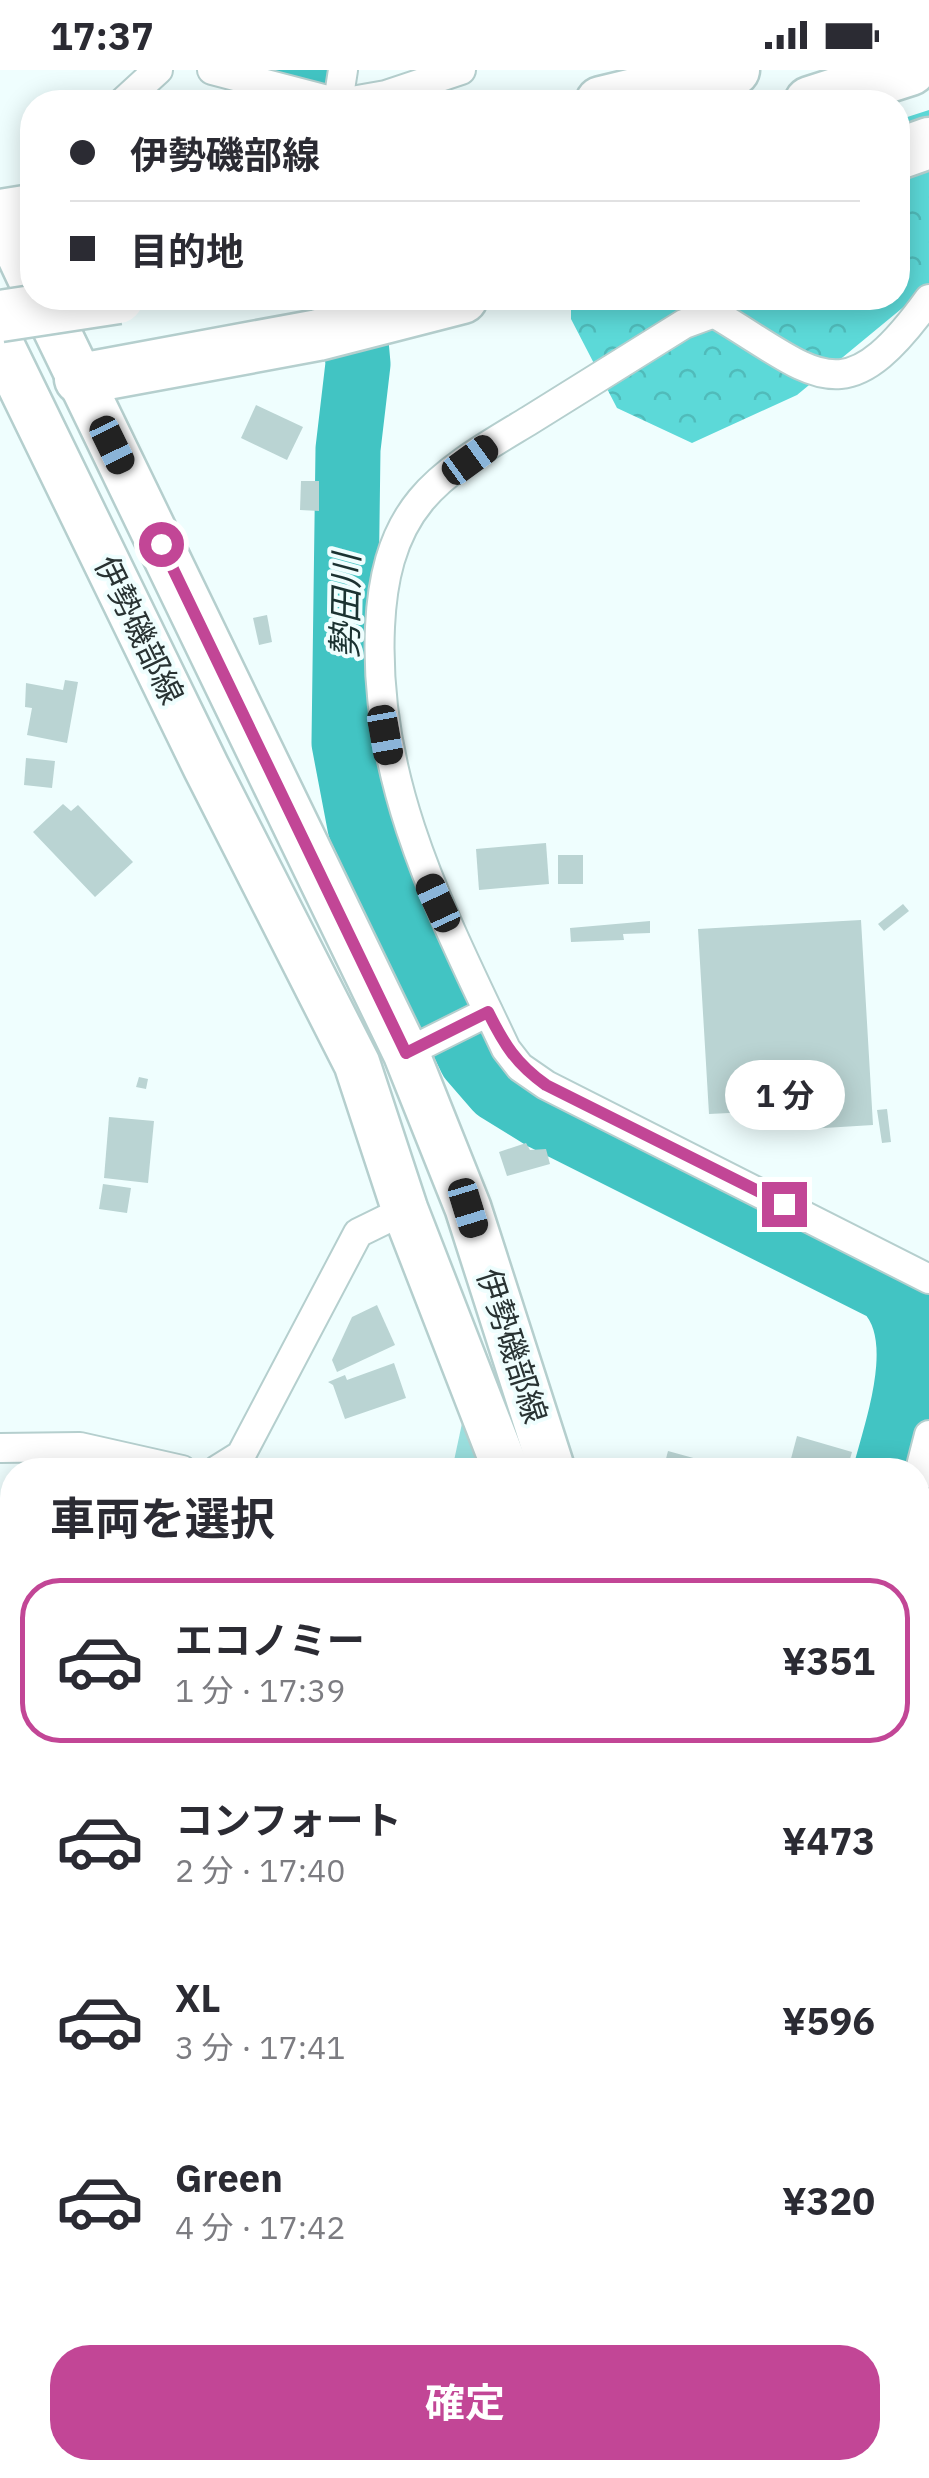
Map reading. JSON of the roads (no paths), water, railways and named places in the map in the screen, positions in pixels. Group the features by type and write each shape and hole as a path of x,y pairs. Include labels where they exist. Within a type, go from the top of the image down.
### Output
{"highway":[{"path":"651,90 734,70"},
{"path":"848,90 910,70"},
{"path":"0,316 39,310"},
{"path":"80,379 318,335 419,310"}],"main road":[{"path":"0,215 20,255"},
{"name":"伊勢磯部線","path":"47,310 417,1047 548,1458"},
{"name":"伊勢磯部線","path":"0,343 11,390 357,1064 406,1210 501,1458"},
{"path":"11,390 80,379"}],"street":[{"path":"136,90 158,70"},
{"path":"212,70 283,90"},
{"path":"383,90 461,70"},
{"path":"0,215 20,197"},
{"path":"725,310 809,372 834,377 860,371 881,358 929,299"},
{"path":"709,310 446,477 422,498 392,549 380,639 381,712 390,759 421,867 483,1014 520,1067 546,1085 929,1279"},
{"path":"417,1047 483,1014"},
{"path":"235,1458 241,1454 358,1233 406,1210"},
{"path":"0,1448 80,1447 129,1458"}],"waterway":[{"name":"勢田川","path":"305,90 308,70"},
{"name":"勢田川","path":"353,310 358,364 348,449 344,743 360,827 471,1059 497,1089 544,1118 887,1290 900,1308 909,1352 904,1401 889,1458"}]}
